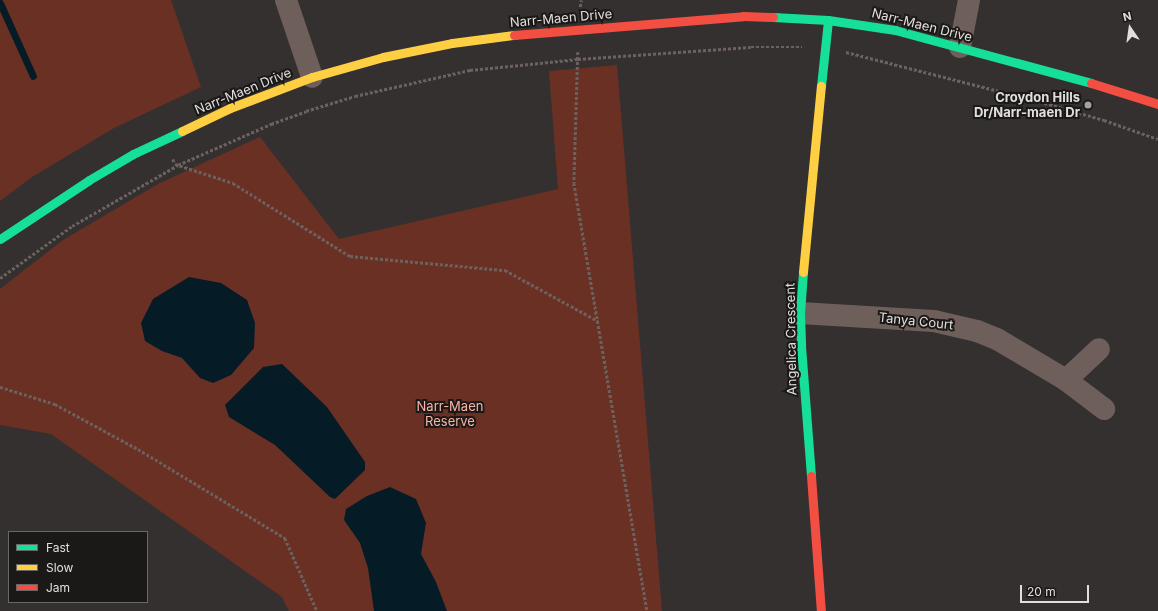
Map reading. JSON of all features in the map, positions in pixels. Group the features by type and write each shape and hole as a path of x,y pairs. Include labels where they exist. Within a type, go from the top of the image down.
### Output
{"street":[{"path":"286,0 312,77"},
{"path":"960,47 969,0"},
{"name":"Narr-Maen Drive","path":"0,239 89,180 133,154 230,108 312,77 383,57 452,43 579,28 743,16 828,20 895,30 1087,82 1158,104"},
{"name":"Angelica Crescent","path":"821,611 801,346 800,313 805,243 828,20"},
{"name":"Tanya Court","path":"800,313 910,318 957,325 997,339 1066,380 1104,409"},
{"path":"1066,380 1099,349"}],"path":[{"path":"579,28 574,183 647,611"},
{"path":"0,278 72,226 178,165 271,124 306,111 355,96 470,70 751,47 806,47 842,51 1035,100 1104,120 1158,139"},
{"path":"165,138 175,164 233,183 350,256 505,270 598,321"},
{"path":"0,387 55,404 138,449 285,538 317,611"}],"green space":[{"path":"0,0 171,0 201,87 114,128 32,177 0,201"},
{"name":"Narr-Maen Reserve","path":"617,65 662,611 289,611 282,597 51,434 0,425 0,289 63,240 158,184 260,137 339,239 558,189 549,71"}],"water":[{"path":"189,277 221,283 247,300 255,323 254,348 231,375 213,383 200,378 182,358 162,351 145,341 141,323 153,299"},
{"path":"282,364 327,407 365,462 365,470 335,499 330,497 275,445 229,417 225,405 263,367"},
{"path":"390,487 416,499 426,523 421,554 436,582 447,611 374,611 368,568 360,543 344,520 346,509 367,496"}],"waterway":[{"path":"0,3 33,76"}],"traffic: fast":[{"path":"773,17 828,20 895,30 1091,83"},
{"path":"821,86 828,20"},
{"path":"0,239 89,180 133,154 182,131"},
{"path":"803,272 800,313 801,346 811,476"}],"traffic: slow":[{"path":"182,131 230,108 312,77 383,57 452,43 514,35"},
{"path":"803,272 821,86"}],"traffic: jam":[{"path":"514,35 743,16 773,17"},
{"path":"1091,83 1158,104"},
{"path":"811,476 821,611"}],"place":[{"name":"Croydon Hills Dr/Narr-maen Dr","path":"1088,105"}]}
